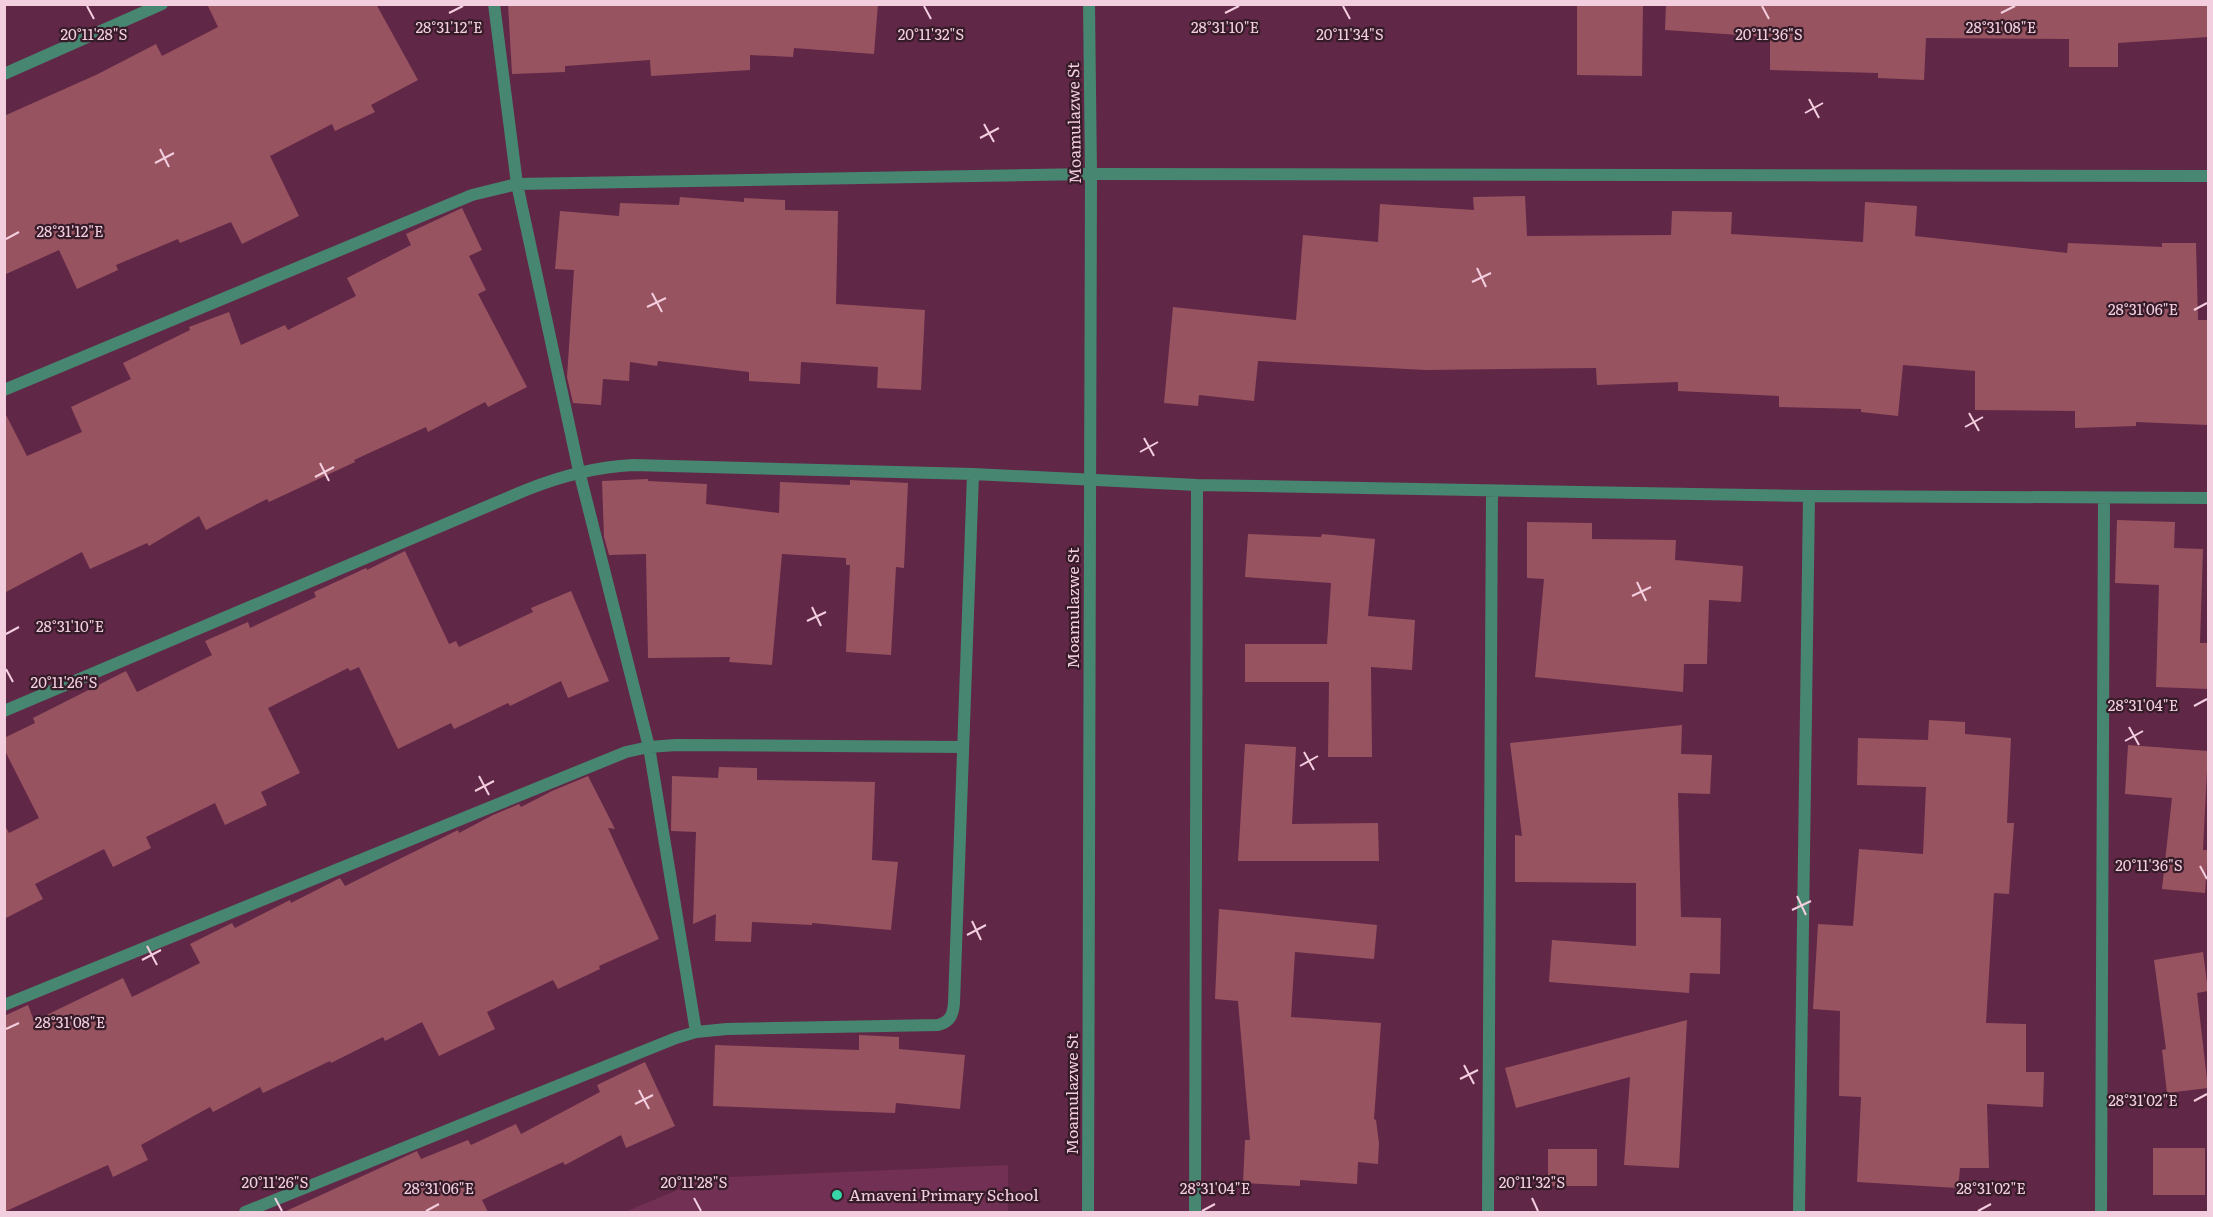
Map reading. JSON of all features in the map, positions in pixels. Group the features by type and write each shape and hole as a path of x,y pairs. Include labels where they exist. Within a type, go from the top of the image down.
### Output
{"street":[{"path":"4,74 162,4"},
{"path":"494,4 517,184 579,471 649,747 696,1032"},
{"name":"Moamulazwe St","path":"1088,1212 1091,174 1089,4"},
{"path":"4,390 472,195 517,184 1091,174 2208,176"},
{"path":"4,711 526,490 579,471 633,465 974,474 1197,485 1809,496 2208,498"},
{"path":"245,1212 660,1043 696,1032 727,1029 938,1025 949,1019 953,1013 954,1003 974,474"},
{"path":"1195,1212 1197,485"},
{"path":"1488,1212 1492,490"},
{"path":"1799,1212 1809,496"},
{"path":"2100,1212 2104,498"},
{"path":"4,1005 606,760 649,747 676,745 963,747"}],"shaded area":[{"name":"Amaveni Primary School","path":"1008,1165 1008,1212 625,1212 706,1178"}],"building":[{"path":"207,4 376,4 418,80 371,105 375,112 335,131 332,124 270,156 299,216 242,244 231,222 180,243 178,239 116,265 118,270 77,289 59,250 4,275 4,116 98,74 156,44 162,56 218,27"},
{"path":"508,4 878,4 874,54 794,48 793,57 750,55 750,70 651,76 650,60 565,66 565,72 512,74"},
{"path":"1577,4 1643,4 1642,76 1577,75"},
{"path":"1666,4 2208,4 2208,37 2118,43 2118,67 2069,67 2069,39 1926,38 1924,80 1878,78 1878,73 1770,70 1770,37 1665,30"},
{"path":"1525,196 1527,236 1671,235 1672,211 1732,212 1731,234 1863,242 1865,202 1917,206 1915,236 2067,253 2068,243 2162,247 2162,243 2196,243 2198,320 2208,320 2208,425 2136,422 2136,426 2075,428 2075,411 1975,410 1975,371 1903,365 1898,416 1861,412 1861,409 1779,407 1779,396 1678,391 1678,382 1597,385 1596,368 1426,370 1258,361 1254,401 1199,395 1198,406 1164,403 1173,307 1296,320 1303,235 1378,242 1380,204 1474,210 1473,197"},
{"path":"680,197 744,202 744,198 785,200 785,210 838,211 836,304 925,310 921,390 877,388 878,367 801,362 800,384 749,381 749,372 658,361 657,366 630,362 629,381 603,379 601,405 573,403 567,377 574,270 555,269 560,211 619,216 620,203 679,205"},
{"path":"462,208 482,250 469,256 486,290 478,294 527,387 488,407 485,402 428,432 426,427 269,502 267,499 206,530 199,516 149,546 147,543 90,569 82,552 4,593 4,411 27,456 82,432 71,407 131,379 123,363 190,330 189,327 229,312 241,345 285,325 288,330 356,296 347,278 411,245 406,234"},
{"path":"648,479 648,481 707,484 706,504 779,513 780,482 850,485 850,480 908,483 904,568 896,567 891,655 846,652 850,565 846,565 846,558 782,554 772,665 729,662 730,657 648,658 646,554 609,555 604,537 602,481"},
{"path":"2117,520 2175,522 2174,548 2203,549 2200,643 2208,643 2208,689 2156,687 2159,585 2115,583"},
{"path":"1527,522 1592,523 1592,539 1676,540 1675,560 1743,566 1741,602 1709,600 1707,664 1684,664 1683,692 1535,677 1544,579 1527,578"},
{"path":"1248,534 1321,537 1322,534 1375,539 1368,616 1415,620 1412,670 1371,667 1372,757 1328,757 1329,682 1245,682 1245,644 1327,644 1331,583 1245,577"},
{"path":"405,551 449,644 456,641 459,647 533,612 531,608 571,591 609,681 568,698 561,681 510,706 508,703 454,729 451,723 398,749 359,667 350,671 348,668 268,708 300,773 261,792 267,805 225,825 215,803 146,837 151,848 113,867 104,849 35,884 43,899 4,919 4,824 9,833 39,818 4,749 4,738 35,723 33,718 126,671 137,692 212,655 205,641 248,622 250,628 316,597 314,592"},
{"path":"1929,720 1965,722 1965,734 2011,738 2007,823 2014,823 2009,894 1994,893 1986,1023 2026,1024 2026,1072 2044,1072 2043,1107 1987,1104 1989,1168 1960,1168 1958,1188 1857,1182 1861,1097 1839,1096 1840,1011 1813,1009 1818,924 1853,926 1859,849 1923,854 1926,787 1857,785 1858,738 1928,740"},
{"path":"1682,725 1681,754 1712,755 1710,794 1678,793 1681,917 1721,918 1720,974 1690,973 1689,993 1549,982 1552,940 1636,946 1636,883 1515,882 1515,835 1522,836 1510,743"},
{"path":"1245,744 1296,747 1292,824 1378,823 1379,861 1238,861"},
{"path":"2128,745 2208,751 2203,850 2208,850 2205,893 2162,889 2172,798 2125,794"},
{"path":"719,767 757,768 757,780 875,782 872,860 898,862 891,930 812,923 812,925 752,922 751,942 715,941 716,914 693,924 696,832 671,831 672,776 718,778"},
{"path":"588,776 615,829 608,828 659,939 599,966 600,969 558,989 553,980 487,1012 495,1029 439,1056 422,1022 385,1041 383,1037 263,1093 260,1087 213,1112 210,1107 141,1145 148,1160 113,1177 108,1165 4,1212 4,1016 28,1005 34,1021 123,978 132,997 200,963 190,944 232,923 235,928 340,878 345,886 458,830 459,833 493,815 519,804 521,807"},
{"path":"1219,909 1377,925 1374,959 1295,952 1291,1017 1381,1023 1374,1119 1379,1143 1378,1164 1358,1162 1357,1184 1300,1180 1300,1186 1243,1183 1245,1140 1250,1140 1238,1001 1215,999"},
{"path":"2203,952 2208,991 2197,993 2208,1088 2167,1093 2162,1050 2166,1049 2154,960"},
{"path":"1687,1020 1679,1168 1624,1165 1630,1077 1516,1108 1505,1068"},
{"path":"859,1035 899,1037 899,1049 965,1055 960,1109 896,1103 895,1113 713,1106 715,1045 859,1050"},
{"path":"645,1062 675,1126 626,1148 621,1135 565,1165 563,1162 482,1200 488,1212 284,1212 417,1151 421,1159 468,1140 471,1145 516,1124 521,1134 600,1092 597,1085"},
{"path":"2153,1148 2205,1148 2205,1195 2153,1195"},
{"path":"1548,1149 1597,1149 1597,1186 1548,1186"}],"place":[{"name":"Amaveni Primary School","path":"837,1195"}]}
